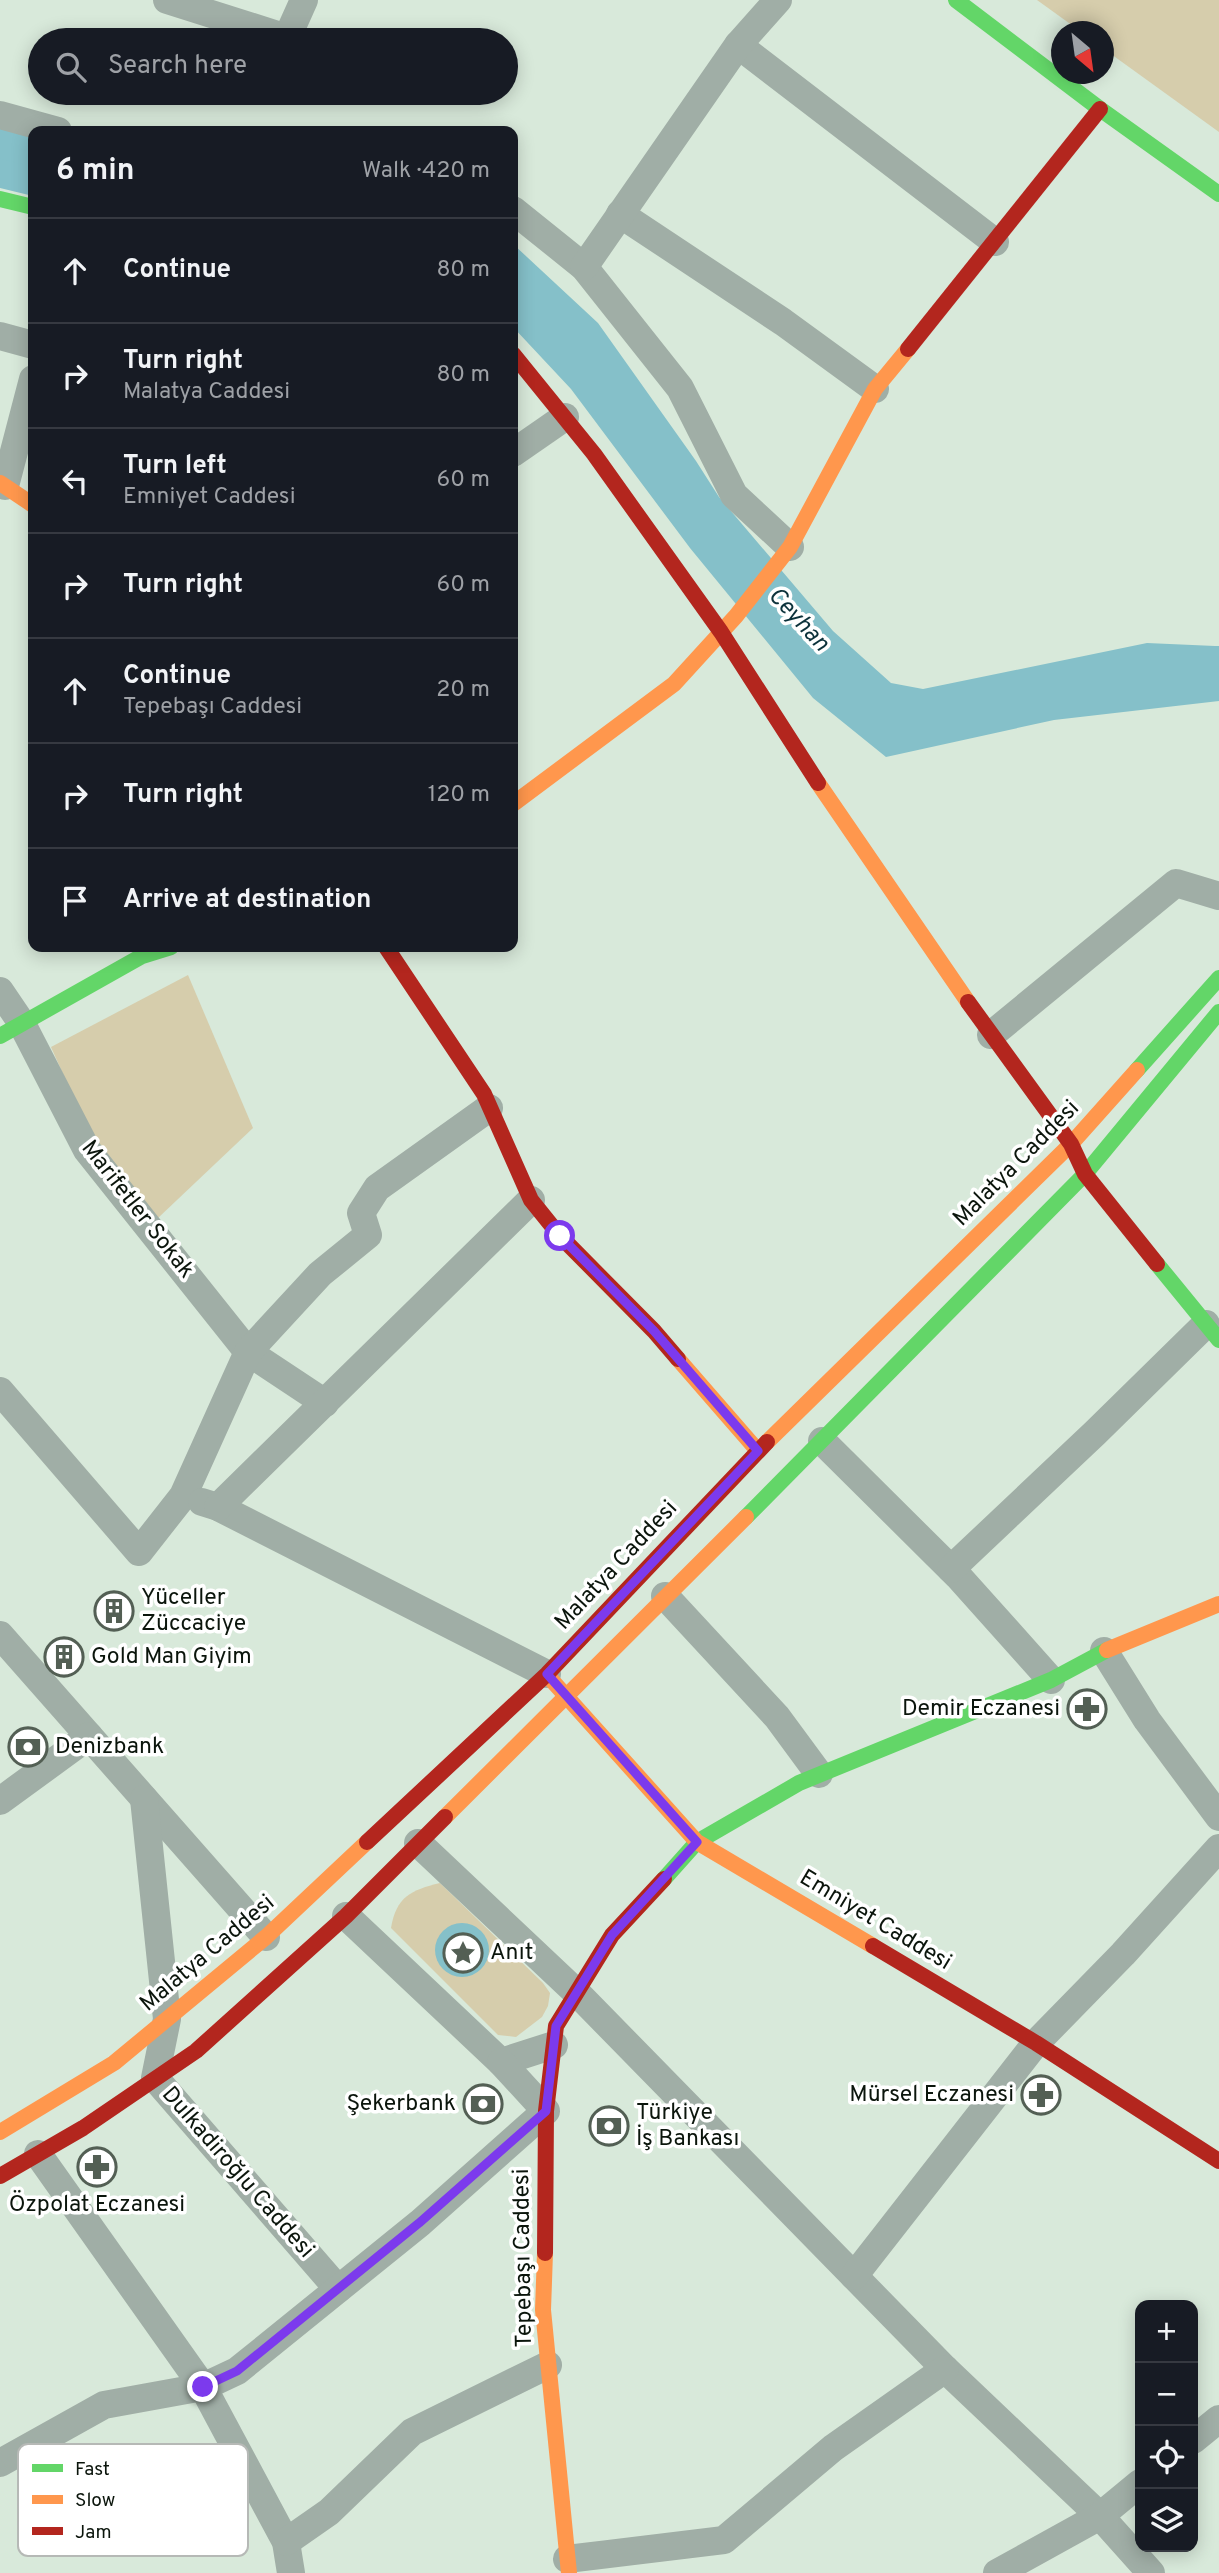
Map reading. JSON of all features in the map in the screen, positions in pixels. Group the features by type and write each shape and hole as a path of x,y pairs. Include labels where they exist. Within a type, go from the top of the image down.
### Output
{"street":[{"path":"167,0 255,28"},
{"path":"291,28 304,0"},
{"path":"584,267 738,45 778,0"},
{"path":"956,0 1100,109 1219,194"},
{"path":"738,45 996,242"},
{"path":"518,799 674,684 736,616 790,547 874,389 996,242 1100,109"},
{"path":"0,115 40,126"},
{"path":"0,199 28,206"},
{"path":"518,214 584,267 680,388 734,495 790,547"},
{"path":"620,214 783,323 874,389"},
{"path":"0,336 28,344"},
{"path":"518,360 594,454 721,632 846,826 991,1035 1071,1144 1085,1174 1212,1332 951,1569"},
{"path":"28,396 2,485 28,502"},
{"path":"518,450 565,417"},
{"path":"991,1035 1176,883 1219,896"},
{"path":"11,1029 142,956 155,952"},
{"path":"389,952 484,1094 531,1200 560,1236 654,1331 758,1451"},
{"name":"Malatya Caddesi","path":"1,2129 114,2063 267,1937 547,1674 758,1451 1071,1144 1219,978"},
{"name":"Marifetler Sokak","path":"0,991 11,1029 87,1150 248,1352 325,1403"},
{"path":"0,2176 83,2128 195,2051 346,1916 1085,1174 1219,1012"},
{"path":"0,1391 139,1552 183,1496 248,1352 320,1274 368,1235 361,1213 377,1188 489,1108"},
{"path":"218,1507 531,1200"},
{"path":"822,1441 951,1569 1051,1680"},
{"path":"183,1496 218,1507 547,1674"},
{"path":"665,1596 777,1717 819,1774"},
{"path":"500,2062 555,2036 612,1935 697,1842 799,1783 1051,1680 1104,1651 1219,1604"},
{"path":"0,1636 267,1937"},
{"path":"1104,1651 1147,1720 1219,1817"},
{"name":"Emniyet Caddesi","path":"547,1674 697,1842 1036,2043 1219,2161"},
{"path":"0,1801 89,1736"},
{"name":"Dulkadiroğlu Caddesi","path":"145,1799 167,2019 155,2078 338,2289"},
{"path":"418,1843 577,1993 945,2369 1100,2516 1151,2573"},
{"path":"854,2276 1036,2043 1124,1954 1219,1848"},
{"path":"34,2444 104,2405 203,2387 237,2371 419,2223 546,2111 500,2062 346,1916"},
{"name":"Tepebaşı Caddesi","path":"555,2036 546,2111 543,2310 568,2566"},
{"path":"1,2129 38,2154 203,2387 234,2444"},
{"path":"286,2542 329,2512 412,2432 548,2365"},
{"path":"568,2566 724,2540 833,2448 945,2369"},
{"path":"1198,2436 1219,2419"},
{"path":"0,2463 18,2453"},
{"path":"248,2471 286,2542 291,2573"},
{"path":"997,2573 1100,2516 1135,2487"}],"shaded area":[{"path":"1037,0 1219,0 1219,132 1114,56 1114,21 1066,21"},
{"path":"188,975 253,1128 158,1218 92,1139 51,1047"},
{"path":"440,1883 543,1983 550,1993 548,2006 542,2017 516,2037 498,2035 391,1928 393,1917 406,1896"}],"water":[{"path":"0,139 28,148 28,195 0,188"},
{"path":"518,249 598,323 719,497 833,631 891,683 923,689 1147,643 1219,646 1219,701 1054,720 886,757 813,698 690,548 571,389 518,332"},
{"path":"462,1923 481,1931 489,1950 481,1969 462,1977 443,1969 435,1950 443,1931"}],"waterway":[{"name":"Ceyhan","path":"0,136 28,143"}],"traffic: fast":[{"path":"956,0 1100,109 1219,194"},
{"path":"0,199 28,206"},
{"path":"0,1036 142,956 155,952"},
{"path":"1137,1070 1219,978"},
{"path":"746,1517 1085,1174 1219,1012"},
{"path":"1157,1264 1219,1340"},
{"path":"664,1879 697,1842 799,1783 1051,1680 1107,1650"}],"traffic: slow":[{"path":"518,800 674,684 736,616 790,547 875,389 908,349"},
{"path":"0,483 28,502"},
{"path":"818,783 968,1002"},
{"path":"767,1442 1071,1144 1137,1070"},
{"path":"678,1359 758,1451"},
{"path":"445,1817 746,1517"},
{"path":"1107,1650 1219,1604"},
{"path":"548,1676 697,1842 873,1946"},
{"path":"0,2132 114,2063 266,1937 367,1842"},
{"path":"545,2253 543,2310 569,2573"}],"traffic: jam":[{"path":"908,349 1100,109"},
{"path":"518,360 594,454 721,632 818,783"},
{"path":"389,952 484,1094 531,1200 560,1236 678,1359"},
{"path":"968,1002 1071,1144 1085,1174 1157,1264"},
{"path":"367,1842 547,1674 767,1442"},
{"path":"0,2176 83,2128 196,2051 346,1916 445,1817"},
{"path":"545,2253 546,2111 556,2026 612,1935 664,1879"},
{"path":"873,1946 1036,2043 1219,2161"}],"place":[{"name":"Yüceller Züccaciye","path":"114,1611"},
{"name":"Gold Man Giyim","path":"64,1657"},
{"name":"Demir Eczanesi","path":"1087,1709"},
{"name":"Denizbank","path":"28,1747"},
{"name":"Anıt","path":"463,1953"},
{"name":"Mürsel Eczanesi","path":"1041,2095"},
{"name":"Şekerbank","path":"483,2104"},
{"name":"Türkiye İş Bankası","path":"609,2126"},
{"name":"Özpolat Eczanesi","path":"97,2167"}],"route":[{"path":"203,2387 237,2371 419,2223 546,2111 556,2026 612,1935 697,1842 547,1674 758,1451 654,1331 560,1236"}]}
